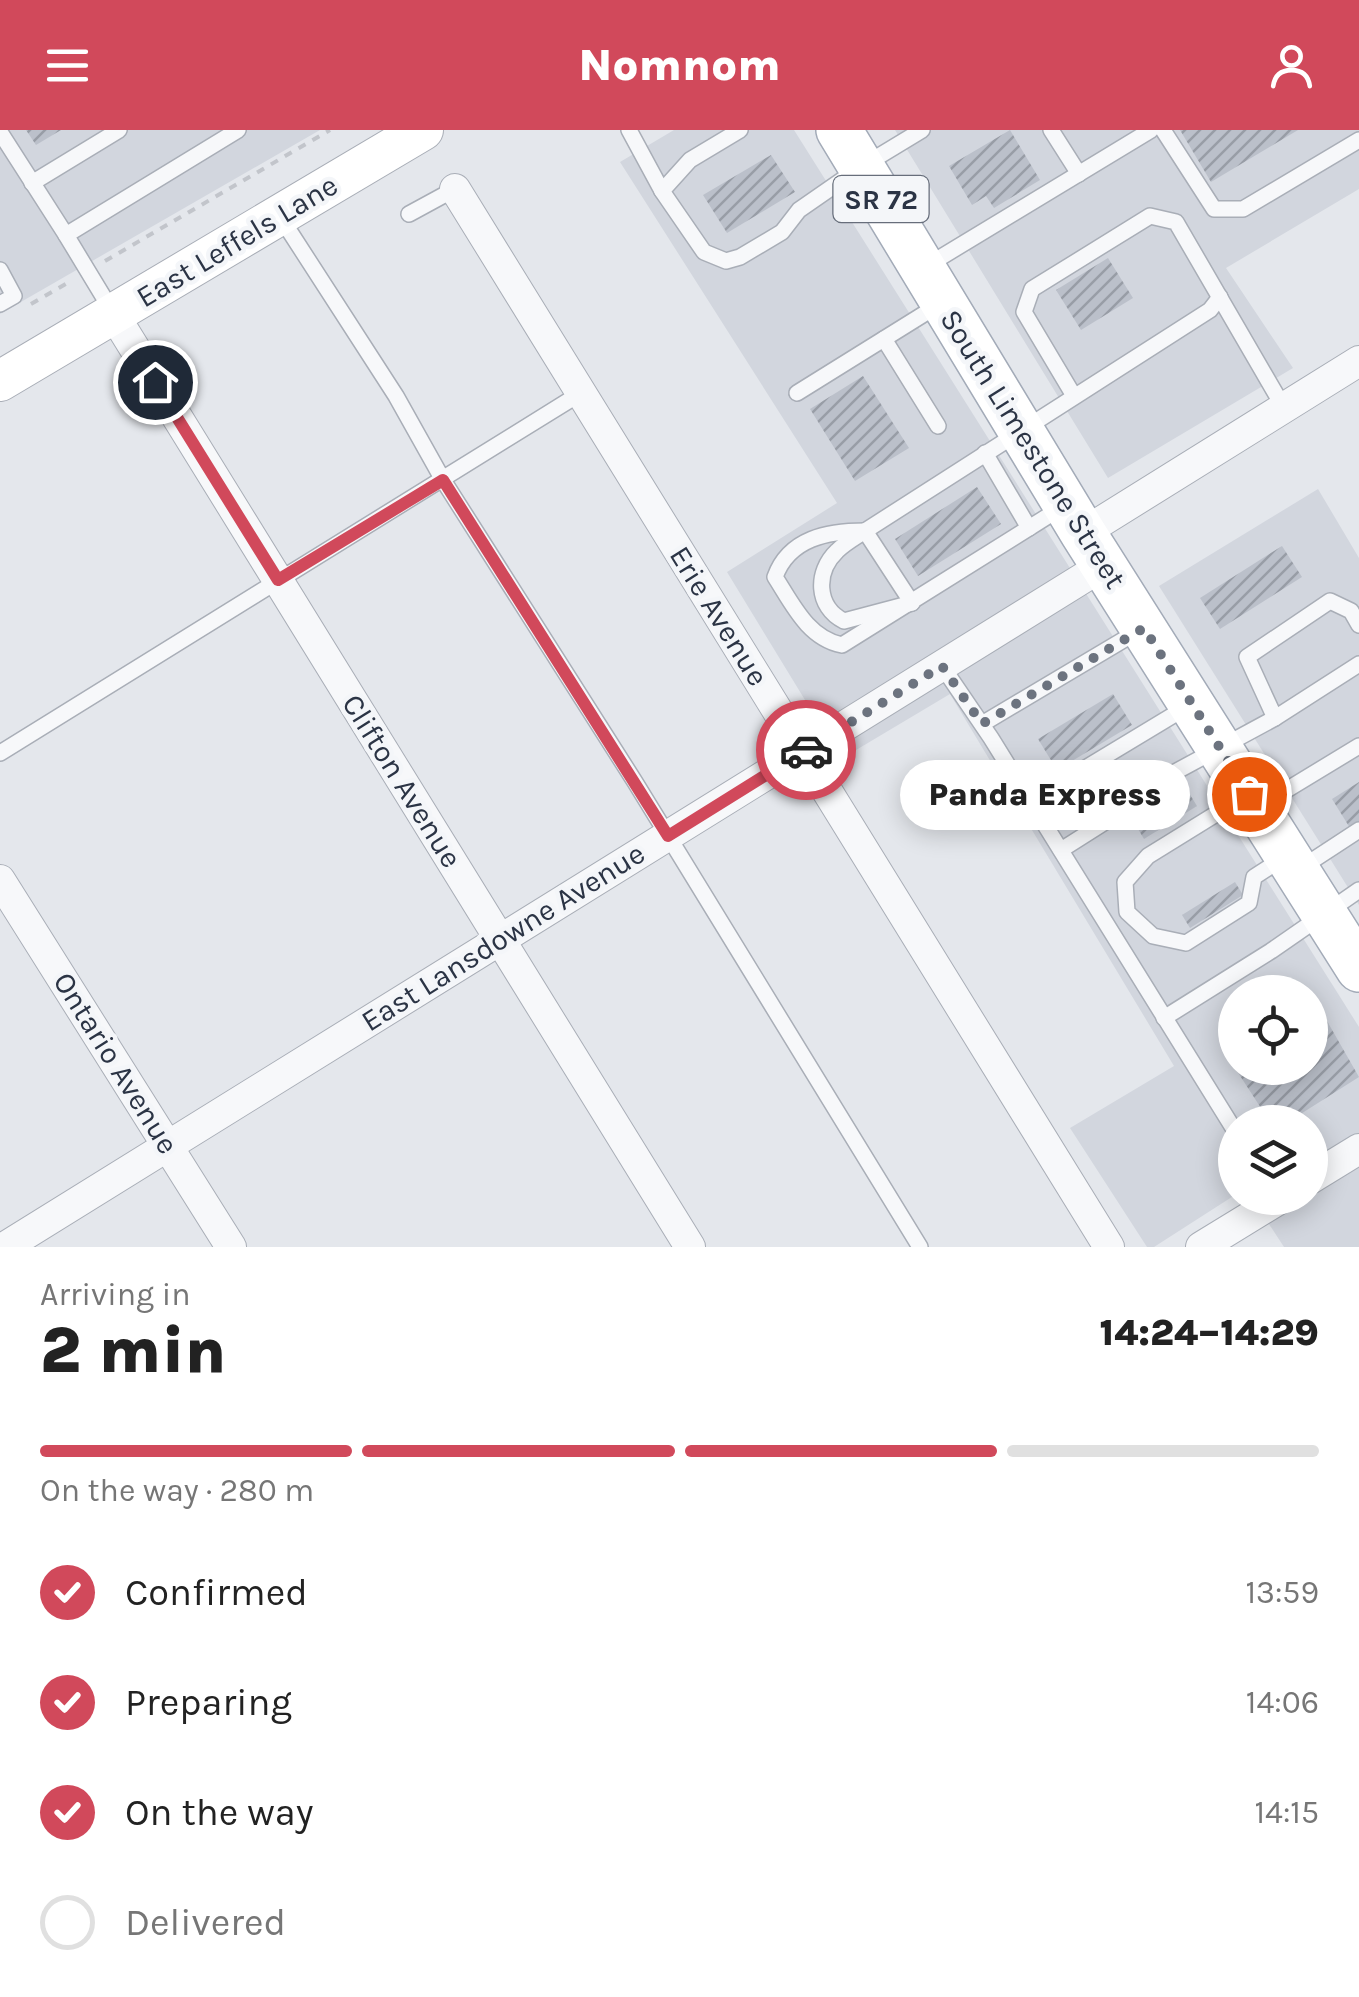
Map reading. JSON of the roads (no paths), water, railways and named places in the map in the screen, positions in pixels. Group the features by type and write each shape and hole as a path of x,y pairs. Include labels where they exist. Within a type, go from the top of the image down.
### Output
{"main road":[{"name":"East Leffels Lane","path":"0,381 422,130"},
{"name":"South Limestone Street","path":"850,148 933,285 1003,442 1084,534 1292,863 1341,901 1359,968"}],"street":[{"name":"Erie Avenue","path":"455,189 1109,1247"},
{"name":"Clifton Avenue","path":"114,315 690,1247"},
{"name":"East Lansdowne Avenue","path":"5,1247 942,666 1084,534 1359,361"},
{"name":"Ontario Avenue","path":"0,880 230,1247"},
{"path":"1328,1168 1359,1149"},
{"path":"1201,1247 1251,1215"}],"lane":[{"path":"32,183 119,130"},
{"path":"66,235 238,130"},
{"path":"630,130 662,191 704,252 726,261 782,232 850,148 922,130"},
{"path":"662,191 690,160 740,130"},
{"path":"1051,130 1079,174"},
{"path":"798,393 884,340 933,285 1079,174 1151,130"},
{"path":"1163,130 1214,210 1243,209 1359,140"},
{"path":"0,132 114,315"},
{"path":"410,214 455,189"},
{"path":"279,214 396,396 443,480 668,836 920,1247"},
{"path":"1074,396 1024,312 1032,288 1150,216 1176,222 1284,408"},
{"path":"0,270 14,296 0,304"},
{"path":"912,602 844,621 826,606 821,592 824,570 836,552 865,531 1210,310 1220,297"},
{"path":"884,340 938,426"},
{"path":"0,753 581,393"},
{"path":"1003,442 1028,528"},
{"path":"865,531 831,532 782,558 776,577 802,620 827,642 842,645 1028,528 1084,534"},
{"path":"865,531 912,602"},
{"path":"1275,718 1247,658 1330,602 1351,611 1359,625"},
{"path":"982,724 1144,628"},
{"path":"1061,850 1113,817 1153,784 1275,718 1359,664"},
{"path":"942,666 1031,801 1219,1105"},
{"path":"1031,801 1192,704"},
{"path":"1359,746 1148,856 1124,882 1128,912 1153,936 1186,943 1249,903 1254,876 1292,863 1359,830"},
{"path":"1164,1018 1271,951 1341,901"},
{"path":"1107,924 1128,912"}],"place":[{"name":"Panda Express","path":"1249,794"}]}
